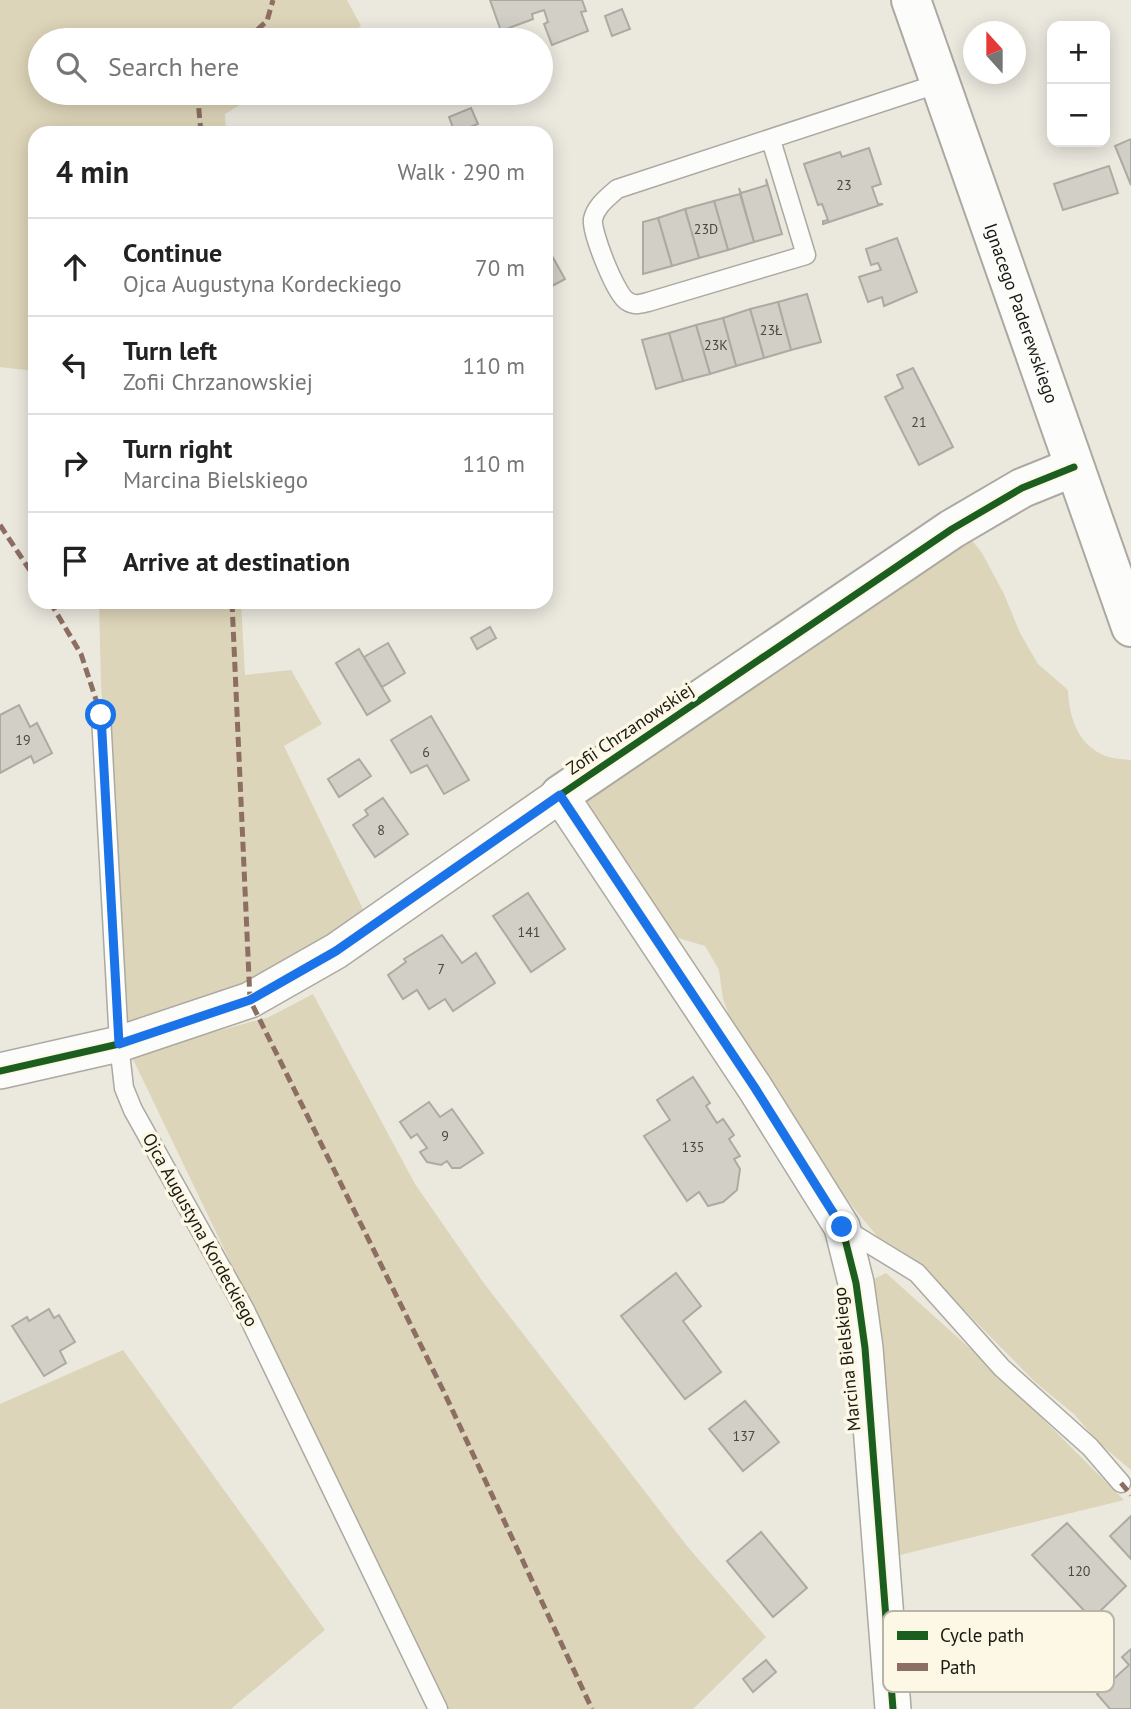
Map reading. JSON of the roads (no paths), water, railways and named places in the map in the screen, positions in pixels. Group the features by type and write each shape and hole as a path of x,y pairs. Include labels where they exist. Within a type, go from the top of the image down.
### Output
{"street":[{"name":"Ignacego Paderewskiego","path":"911,0 1131,627"},
{"name":"Zofii Chrzanowskiej","path":"0,1070 119,1044 261,994 336,951 560,795 952,530 1022,488 1074,467"},
{"name":"Marcina Bielskiego","path":"560,795 755,1088 842,1227 856,1283 865,1348 885,1611"}],"lane":[{"path":"771,139 806,255 636,305 625,300 618,291 595,234 593,220 600,203 617,189 940,83"},
{"name":"Ojca Augustyna Kordeckiego","path":"101,715 119,1044 124,1088 133,1110 245,1310 438,1709"},
{"path":"842,1227 917,1273 1002,1368 1090,1447 1121,1483"}]}
